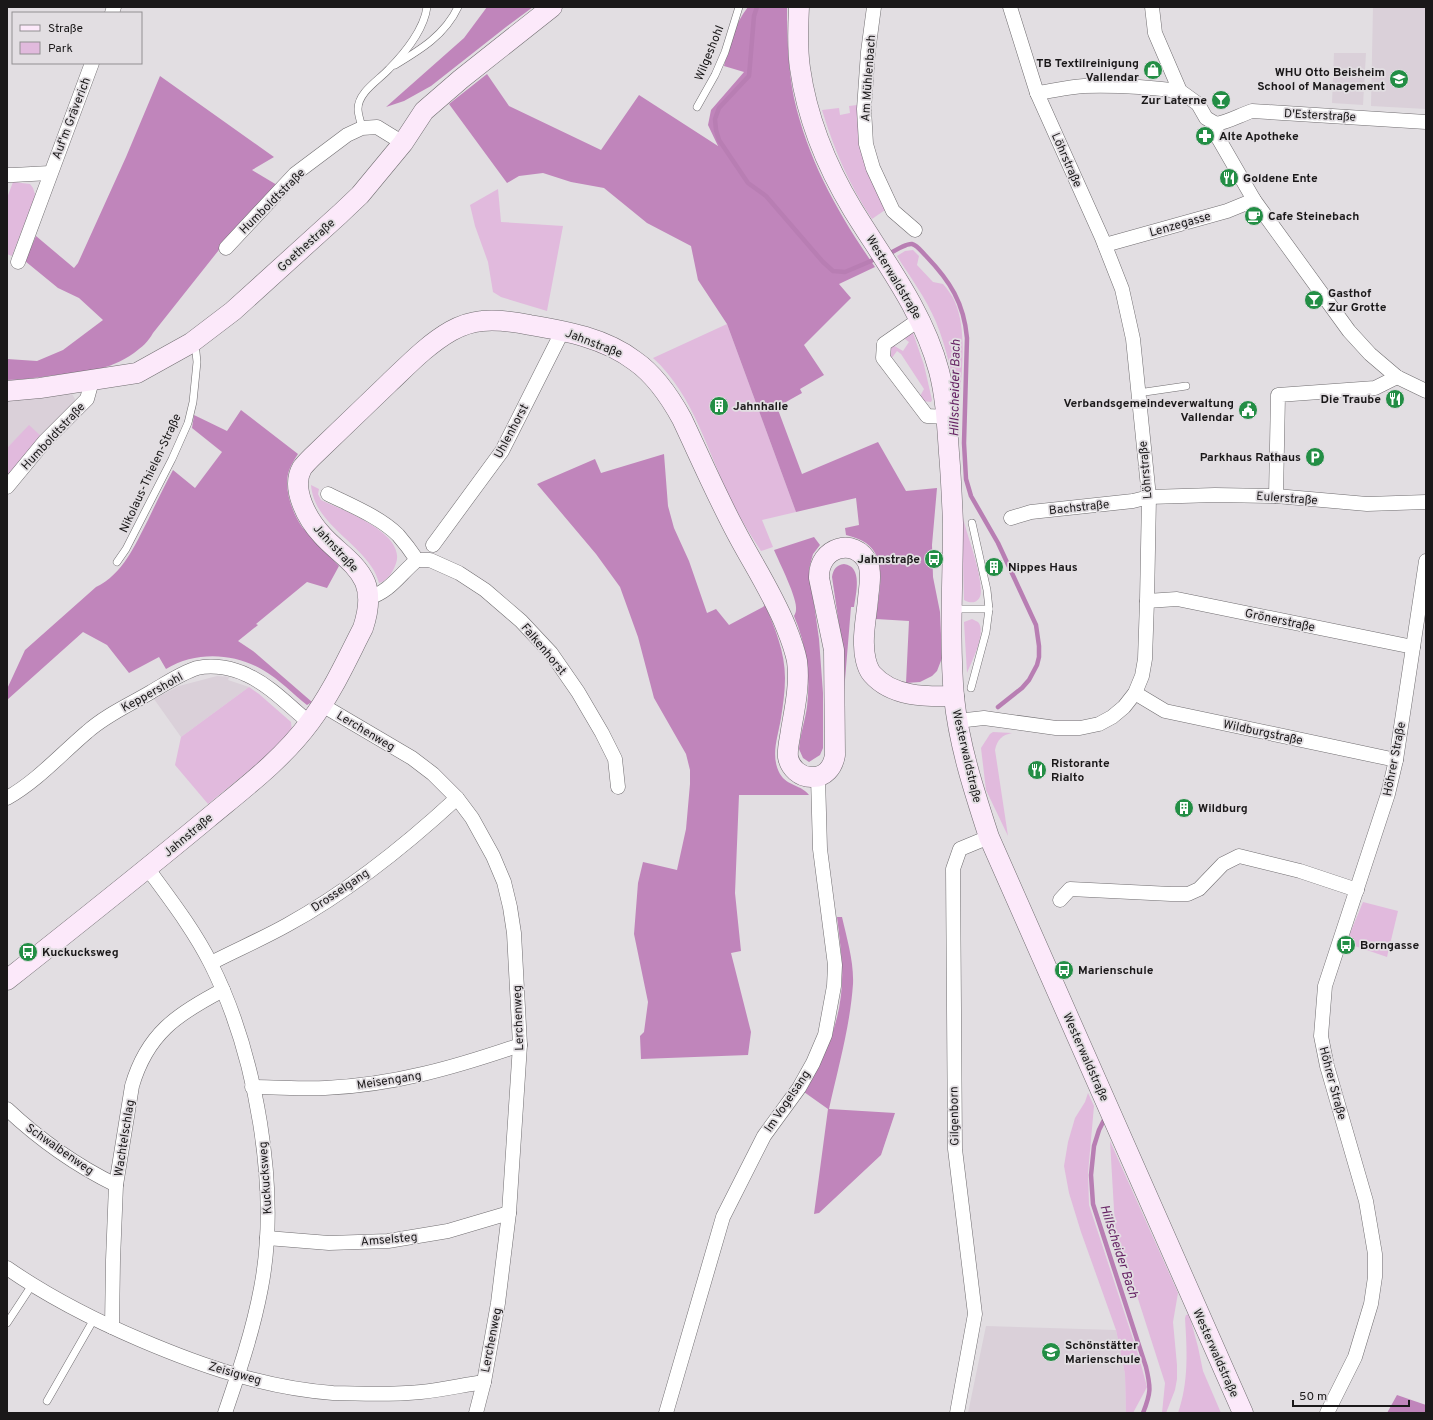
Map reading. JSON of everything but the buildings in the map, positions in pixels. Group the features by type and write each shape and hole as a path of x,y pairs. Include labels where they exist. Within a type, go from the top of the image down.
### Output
{"street":[{"name":"Goethestraße","path":"7,391 92,381 137,373 191,343 233,311 340,214 364,190 403,143 424,111 552,7"},
{"name":"Westerwaldstraße","path":"799,7 799,66 810,116 819,142 853,210 920,319 938,368 944,394 947,417 952,498 951,609 962,692 957,721 975,796 989,837 1242,1413"},
{"name":"Am Mühlenbach","path":"874,7 868,52 864,109 866,144 873,168 893,211 915,230"},
{"name":"Löhrstraße","path":"957,721 984,718 1056,728 1080,728 1099,724 1112,717 1124,707 1135,693 1142,676 1145,659 1149,497 1134,339 1124,296 1105,245 1037,93 1010,7"},
{"path":"1152,7 1155,33 1180,91"},
{"name":"Auf'm Gräverich","path":"18,262 92,64"},
{"path":"1037,93 1082,86 1138,86 1180,91 1198,104 1206,118 1216,124 1217,136 1254,200 1349,331 1370,354 1397,377 1426,390"},
{"name":"D'Esterstraße","path":"1216,124 1224,123 1237,116 1252,111 1426,122"},
{"path":"362,128 377,127 403,143"},
{"name":"Humboldtstraße","path":"226,248 295,174 347,135 362,128"},
{"name":"Auf'm Gräverich","path":"7,174 13,176 50,173"},
{"name":"Lenzegasse","path":"1105,245 1227,211 1254,200"},
{"path":"920,319 884,344 883,358 927,416 947,417"},
{"name":"Jahnstraße","path":"7,980 148,869 262,773 288,748 310,723 322,705 363,628 367,614 368,598 365,583 360,572 346,557 322,536 305,511 300,499 299,488 299,477 302,468 409,364 438,339 461,326 483,320 508,321 563,330 594,340 635,360 657,382 676,408 734,528 777,604 790,636 797,660 798,683 788,756 793,769 798,774 805,777 818,777"},
{"name":"Uhlenhorst","path":"433,545 502,451 563,330"},
{"path":"1276,496 1280,474 1278,395 1375,388 1397,377"},
{"name":"Humboldtstraße","path":"7,487 45,441 86,399 92,381"},
{"path":"328,494 361,511 389,528 397,534 417,560 405,570 387,590 379,595 368,598"},
{"name":"Eulerstraße","path":"1149,497 1215,495 1276,496 1367,504 1426,502"},
{"name":"Bachstraße","path":"1011,518 1031,512 1132,501 1149,497"},
{"path":"818,777 828,771 834,762 835,755 834,650 819,578 819,571 823,560 831,552 837,549 853,549 865,559 869,565 870,578 864,643 865,657 871,673 883,684 898,691 926,697 962,692"},
{"name":"Falkenhorst","path":"417,560 430,560 452,570 485,590 521,620 551,653 578,692 602,733 614,759 618,787"},
{"name":"Höhrer Straße","path":"1327,1413 1355,1357 1371,1304 1375,1277 1375,1254 1366,1201 1327,1066 1321,1036 1325,986 1388,794 1396,760 1426,561"},
{"name":"Grönerstraße","path":"1147,601 1177,599 1413,647"},
{"name":"Keppershohl","path":"7,798 32,782 87,732 107,716 178,676 197,668 216,667 231,669 247,675 262,683 310,723"},
{"name":"Wildburgstraße","path":"1135,693 1165,710 1396,760"},
{"name":"Lerchenweg","path":"322,705 412,758 433,774 457,798 472,818 493,856 504,882 509,901 514,933 520,1045 509,1213 498,1303 484,1382 476,1413"},
{"name":"Im Vogelsang","path":"666,1413 724,1217 764,1136 799,1088 813,1063 825,1035 834,986 835,965 820,849 818,777"},
{"name":"Drosselgang","path":"211,963 287,925 343,890 393,854 426,827 457,798"},
{"name":"Gilgenborn","path":"957,1413 975,1314 955,1149 953,869 960,849 989,837"},
{"path":"1060,900 1070,889 1188,894 1199,889 1224,864 1239,856 1300,871 1357,890"},
{"name":"Kuckucksweg","path":"148,869 180,912 211,963 223,990 233,1014 252,1087 262,1138 266,1172 267,1238 261,1287 250,1336 225,1413"},
{"name":"Wachtelschlag","path":"112,1327 116,1185 132,1086 136,1071 143,1057 161,1032 173,1020 194,1005 223,990"},
{"name":"Meisengang","path":"252,1087 324,1088 390,1082 449,1068 520,1045"},
{"name":"Schwalbenweg","path":"7,1110 46,1141 83,1167 116,1185"},
{"name":"Amselsteg","path":"267,1238 329,1243 388,1241 448,1231 509,1213"},
{"name":"Zeisigweg","path":"7,1268 32,1285 94,1319 173,1353 237,1376 303,1389 380,1394 421,1392 484,1382"}],"lane":[{"path":"390,69 419,31 424,21 427,7"},
{"path":"362,128 358,109 364,92 390,69 431,42 445,29 454,17 458,7"},
{"name":"Wilgeshohl","path":"697,107 715,75 725,52 739,7"},
{"name":"Nikolaus-Thielen-Straße","path":"117,562 130,542 172,459 188,423 193,402 197,362 196,352 191,343"},
{"path":"1138,393 1186,386"},
{"path":"962,692 986,632 989,609 987,590 972,523"},
{"path":"951,609 989,609"},
{"path":"7,1323 32,1285"},
{"path":"47,1401 94,1319"}],"shaded area":[{"path":"487,7 533,7 431,86 404,101 386,107 464,38"},
{"path":"748,7 787,7 790,75 800,121 816,165 826,187 849,228 875,267 839,284 851,298 804,345 824,375 800,389 802,393 777,407 802,474 878,442 906,491 937,488 932,545 933,577 940,612 942,658 937,671 932,676 920,682 906,683 909,621 876,619 880,589 880,568 878,558 866,543 846,535 845,528 859,525 856,498 796,512 727,324 698,280 691,246 647,223 604,188 571,182 543,173 519,176 507,183 449,104 487,74 509,106 601,150 639,95 718,146 708,125 711,110 744,72 724,66 733,35 739,21"},
{"name":"WHU Otto Beisheim School of Management","path":"1373,7 1426,7 1426,109 1371,106"},
{"name":"WHU Otto Beisheim School of Management","path":"1334,53 1366,53 1363,105 1332,103"},
{"path":"160,76 274,157 252,170 277,185 226,241 147,342 134,353 115,364 96,370 19,380 7,380 7,359 37,361 63,350 103,320 79,298 58,288 25,261 36,236 74,268 78,263 126,157"},
{"path":"66,393 72,394 75,399 74,405 42,437 29,426 7,448 7,400"},
{"path":"241,410 298,454 288,475 287,483 289,499 302,527 339,566 327,588 307,582 256,624 258,625 238,641 253,651 312,702 307,705 280,682 252,664 227,657 215,656 190,659 166,669 159,657 129,673 107,645 83,632 7,700 7,689 25,650 96,587 114,575 121,567 138,539 173,470 195,488 222,452 192,428 194,415 227,431"},
{"path":"664,454 668,506 674,528 689,561 707,613 716,609 729,625 765,605 769,614 776,631 785,668 784,693 775,753 777,767 780,774 786,781 802,789 809,795 739,795 735,893 741,951 731,953 751,1032 748,1055 641,1059 640,1036 644,1032 648,1002 634,934 638,883 643,862 677,870 686,829 690,770 686,754 654,698 638,637 620,587 596,554 537,484 595,459 601,473"},
{"path":"814,537 820,545 813,554 809,569 819,639 823,693 823,748 820,755 809,762 803,758 799,749 808,695 808,672 802,638 794,616 796,612 796,605 788,580 774,550"},
{"path":"844,564 850,566 854,570 857,588 854,607 851,607 844,692 841,638 832,577 835,568"},
{"path":"217,676 229,677 228,680 249,687 181,737 154,699 179,686"},
{"path":"837,917 842,917 848,942 853,984 846,1032 829,1109 895,1113 881,1155 819,1213 814,1214 828,1109 804,1092 827,1047 837,1017 842,984 842,966"},
{"name":"Schönstätter Marienschule","path":"986,1326 1116,1330 1125,1374 1126,1413 968,1413"},
{"path":"1397,1395 1426,1405 1426,1413 1387,1413"}],"green space":[{"path":"857,105 870,171 885,210 872,219 849,180 822,110 839,108 840,115 850,113 849,106"},
{"path":"13,182 30,184 35,194 12,256 7,254 7,198"},
{"path":"498,189 501,222 563,226 547,311 501,297 493,292 488,262 475,226 470,205"},
{"path":"913,250 919,256 917,265 933,282 943,284 953,297 959,314 963,340 963,354 959,408 947,353 936,322 923,296 897,256 905,251"},
{"path":"727,324 796,512 762,520 773,547 761,551 733,504 699,427 680,390 653,358"},
{"path":"912,330 924,365 932,400 931,402 923,401 919,398 924,389 901,354 897,351 891,359 889,357 891,344 903,351 909,342 901,336"},
{"path":"29,425 42,437 7,478 7,448"},
{"path":"311,485 319,489 318,494 321,500 372,525 384,534 393,544 397,554 395,566 387,579 379,583 374,570 363,556 326,519 314,498"},
{"path":"963,518 980,582 981,595 976,602 967,602 964,600"},
{"path":"972,619 978,622 981,632 978,647 967,673 964,622"},
{"path":"249,687 291,722 292,731 262,760 208,804 175,765 181,737"},
{"path":"993,732 1012,733 1000,738 995,750 1008,836 986,790 981,748"},
{"path":"1363,902 1398,911 1387,957 1346,943"},
{"path":"1088,1093 1094,1106 1088,1173 1089,1205 1139,1357 1147,1387 1133,1413 1126,1413 1125,1374 1116,1330 1081,1232 1069,1193 1064,1166 1068,1142 1075,1118 1085,1102"},
{"path":"1110,1141 1178,1293 1173,1322 1177,1379 1175,1390 1166,1413 1162,1413 1165,1383 1115,1227"},
{"path":"1189,1314 1203,1371 1221,1413 1178,1413 1182,1401 1186,1378 1187,1354 1185,1318 1186,1315"}],"waterway":[{"name":"Hillscheider Bach","path":"757,7 754,16 749,76 719,108 715,119 719,140 748,183 766,196 823,262 833,271 845,272 878,258"},
{"name":"Hillscheider Bach","path":"887,255 910,244 916,246 935,265 949,284 963,314 967,338 964,443 966,479 971,496 998,543 1036,625 1039,646 1037,665 1029,680 1022,688 998,707"},
{"name":"Hillscheider Bach","path":"1106,1116 1099,1130 1094,1146 1091,1175 1093,1204 1146,1367 1149,1380 1149,1390 1148,1400 1143,1413"}],"place":[{"name":"TB Textilreinigung Vallendar","path":"1153,70"},
{"name":"WHU Otto Beisheim School of Management","path":"1399,79"},
{"name":"Zur Laterne","path":"1221,100"},
{"name":"Alte Apotheke","path":"1205,136"},
{"name":"Goldene Ente","path":"1229,178"},
{"name":"Cafe Steinebach","path":"1254,216"},
{"name":"Gasthof Zur Grotte","path":"1314,300"},
{"name":"Die Traube","path":"1395,399"},
{"name":"Jahnhalle","path":"719,406"},
{"name":"Verbandsgemeindeverwaltung Vallendar","path":"1248,410"},
{"name":"Parkhaus Rathaus","path":"1315,457"},
{"name":"Jahnstraße","path":"934,559"},
{"name":"Nippes Haus","path":"994,567"},
{"name":"Ristorante Rialto","path":"1037,770"},
{"name":"Wildburg","path":"1184,808"},
{"name":"Borngasse","path":"1346,945"},
{"name":"Kuckucksweg","path":"28,952"},
{"name":"Marienschule","path":"1064,970"},
{"name":"Schönstätter Marienschule","path":"1051,1352"}]}
